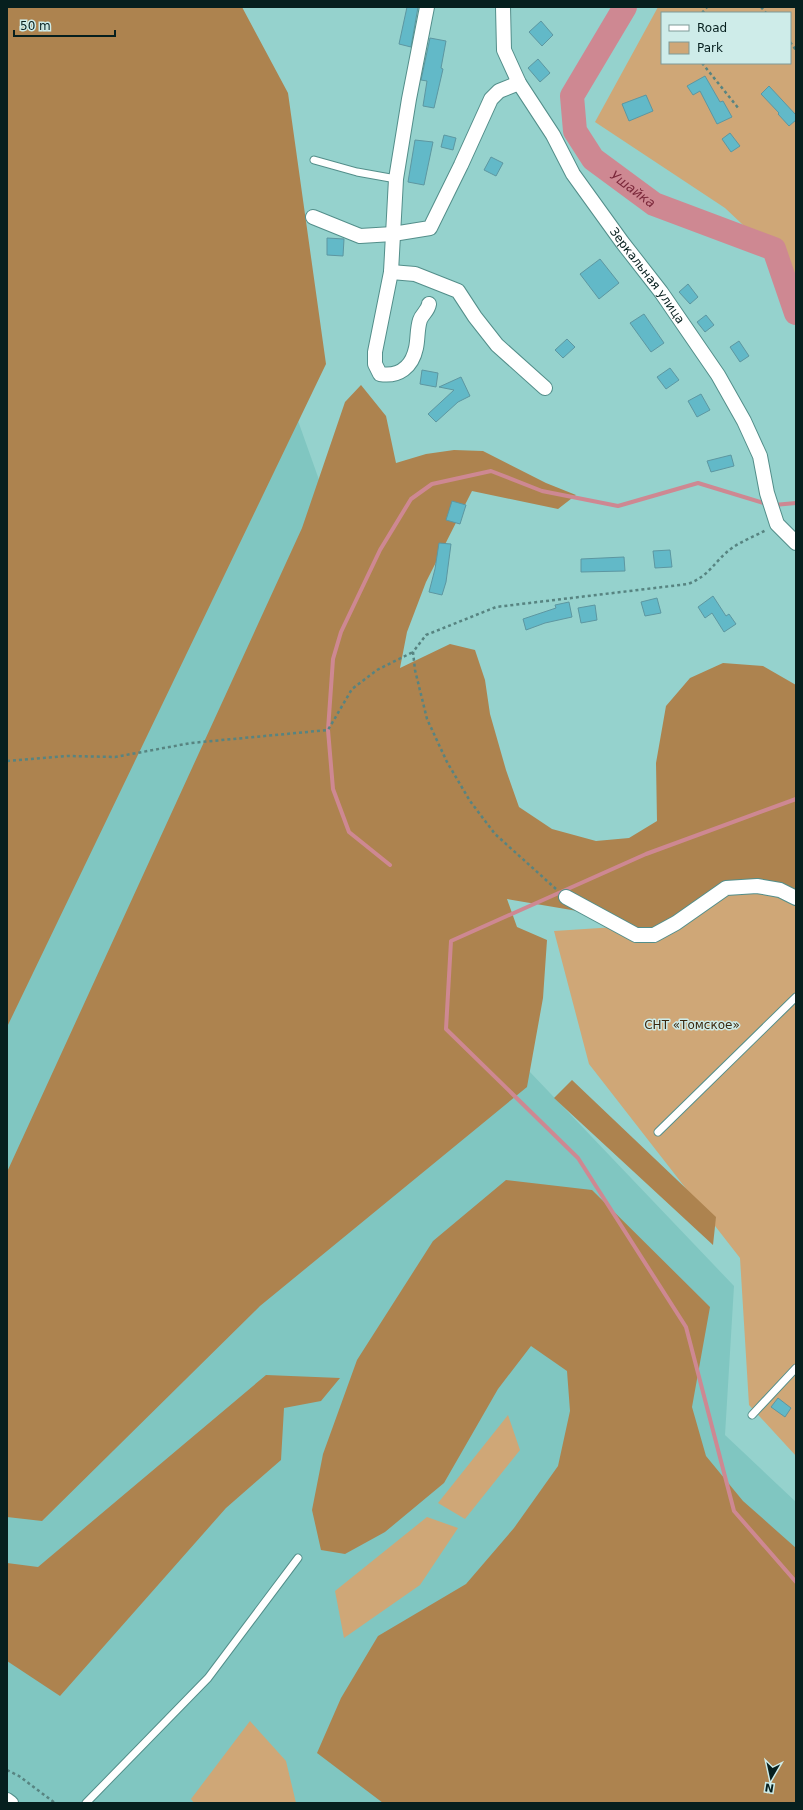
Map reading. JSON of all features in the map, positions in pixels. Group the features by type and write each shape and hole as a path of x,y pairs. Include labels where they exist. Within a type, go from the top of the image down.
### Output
{"street":[{"path":"427,7 409,99 396,179 391,272 374,364 380,374 386,375 401,372 408,364 416,350 420,319 428,309 429,304"},
{"name":"Зеркальная улица","path":"502,7 504,50 519,83 553,135 573,174 687,328 728,391 760,456 767,493 777,524 796,543"},
{"path":"313,216 360,236 393,234 430,228 461,166 491,99 499,91 519,83"},
{"path":"391,272 415,274 458,291 475,317 497,345 545,388"},
{"path":"566,897 636,935 654,935 682,919 726,888 757,886 780,890 796,898"},
{"path":"7,1800 11,1803"}],"lane":[{"path":"314,160 357,172 396,179"},
{"path":"658,1132 796,997"},
{"path":"752,1415 796,1368"},
{"path":"86,1803 208,1678 298,1558"}],"path":[{"path":"703,64 739,109"},
{"path":"7,761 67,756 115,757 191,743 328,730 352,689 376,670 413,652 426,635 496,607 688,584 709,572 732,548 777,524"},
{"path":"413,652 415,670 426,718 447,762 470,801 495,834 566,897"},
{"path":"7,1770 19,1776 55,1803"}],"shaded area":[{"path":"7,7 10,7 215,187 529,1071 734,1286 725,1435 796,1502 796,1803 7,1803"},
{"path":"7,7 242,7 288,93 326,364 7,1027"},
{"path":"361,385 386,416 396,463 426,454 454,450 483,451 546,483 576,495 558,509 472,491 426,582 407,632 400,668 450,644 475,650 485,680 490,714 506,770 519,807 552,829 596,841 629,838 657,821 656,763 666,706 690,678 723,663 763,666 796,685 796,889 782,895 749,880 665,926 641,931 601,915 507,899 517,927 547,940 543,998 527,1087 260,1306 42,1521 7,1517 7,1172 302,528 345,402"},
{"path":"572,1080 716,1217 713,1245 554,1098"},
{"path":"506,1180 592,1190 710,1307 692,1407 706,1456 743,1501 796,1548 796,1803 383,1803 317,1753 341,1698 378,1636 466,1584 514,1528 558,1466 570,1411 567,1371 531,1346 498,1389 444,1483 385,1532 345,1554 321,1550 312,1510 323,1454 357,1360 433,1241"},
{"path":"266,1375 340,1378 321,1401 284,1408 281,1460 226,1508 60,1696 7,1661 7,1563 38,1567"}],"green space":[{"path":"658,7 796,7 796,275 725,208 595,122"},
{"name":"СНТ «Томское»","path":"724,877 796,891 796,1456 749,1405 740,1258 589,1064 554,931 662,924"},
{"path":"508,1415 520,1450 465,1519 438,1503"},
{"path":"427,1517 458,1528 420,1585 344,1638 335,1591"},
{"path":"250,1721 286,1761 296,1803 194,1803 191,1799"}],"building":[{"path":"407,7 418,7 411,47 399,44"},
{"path":"541,21 553,35 542,46 529,32"},
{"path":"430,38 446,41 441,68 443,69 434,108 423,106 427,81 421,80"},
{"path":"538,59 550,73 540,82 528,68"},
{"path":"705,76 720,102 723,101 732,117 717,124 700,91 693,95 687,86"},
{"path":"769,86 796,115 796,120 789,126 761,94"},
{"path":"646,95 653,111 629,121 622,104"},
{"path":"730,133 740,146 731,152 722,139"},
{"path":"444,135 456,138 453,150 441,147"},
{"path":"415,140 433,142 424,185 408,182"},
{"path":"491,157 503,163 496,176 484,170"},
{"path":"327,238 344,239 343,256 327,255"},
{"path":"600,259 619,283 599,299 580,274"},
{"path":"688,284 698,297 690,304 679,292"},
{"path":"644,314 664,343 651,352 630,323"},
{"path":"706,315 714,325 705,332 697,322"},
{"path":"567,339 575,347 563,358 555,350"},
{"path":"739,341 749,356 740,362 730,347"},
{"path":"670,368 679,380 666,389 657,377"},
{"path":"422,370 438,373 436,387 420,384"},
{"path":"461,377 470,396 458,402 436,422 428,414 454,390 439,387"},
{"path":"701,394 710,410 697,417 688,401"},
{"path":"731,455 734,466 711,472 707,461"},
{"path":"452,501 466,505 460,524 446,520"},
{"path":"439,543 451,544 446,582 442,595 429,592 435,569"},
{"path":"670,550 672,567 655,568 653,551"},
{"path":"624,557 625,571 581,572 581,559"},
{"path":"713,596 726,616 729,614 736,624 724,632 712,613 705,618 698,607"},
{"path":"657,598 661,613 645,616 641,602"},
{"path":"569,602 572,617 545,623 526,630 523,619 556,608 555,605"},
{"path":"595,605 597,620 581,623 578,608"},
{"path":"778,1398 791,1408 785,1417 771,1407"}],"waterway":[{"name":"Ушайка","path":"625,7 572,96 575,131 593,159 654,204 774,249 796,313"},
{"path":"390,865 349,832 333,789 328,730 333,659 341,632 380,550 411,499 432,484 491,471 542,491 618,506 698,483 767,504"},
{"path":"774,505 796,503"},
{"path":"796,799 646,854 451,941 446,1029 578,1158 686,1327 734,1511 796,1582"}]}
